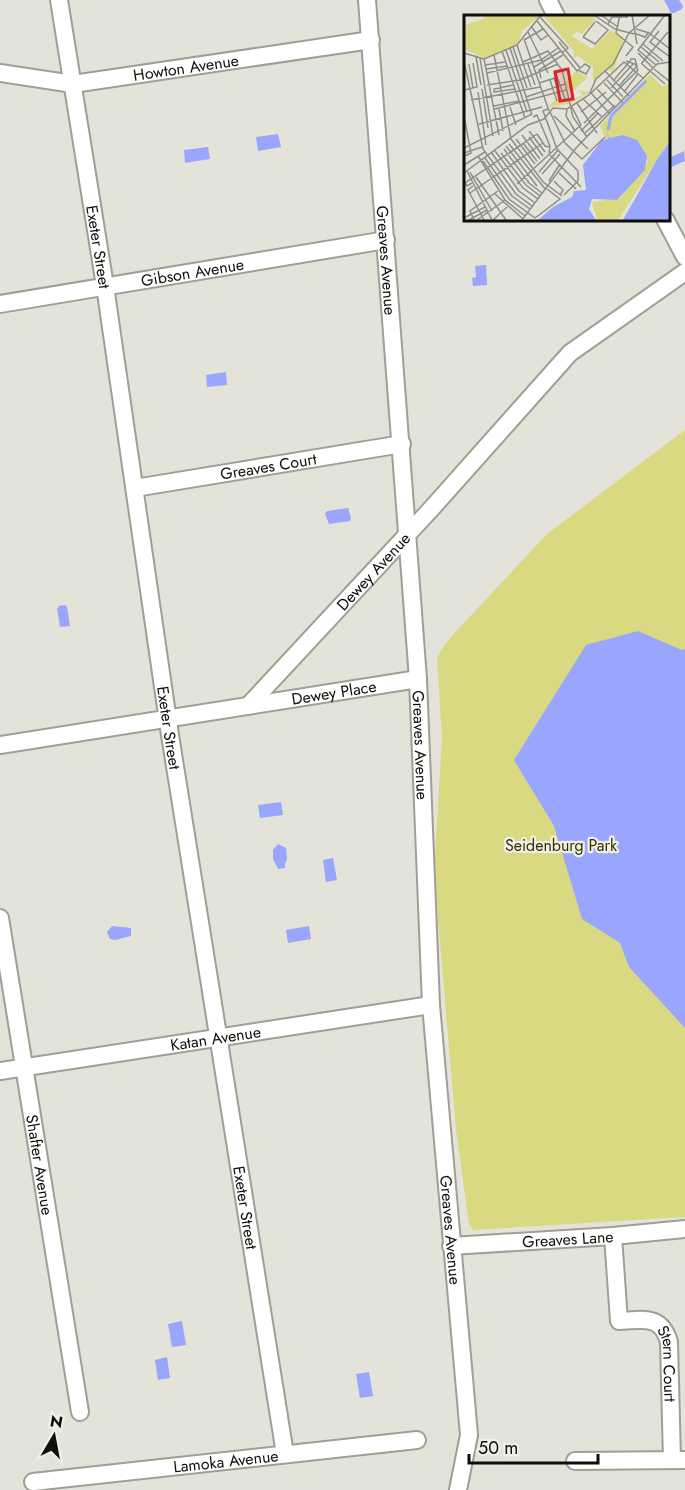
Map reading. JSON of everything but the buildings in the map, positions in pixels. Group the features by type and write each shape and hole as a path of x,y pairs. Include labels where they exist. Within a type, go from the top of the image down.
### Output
{"street":[{"name":"Exeter Street","path":"59,0 105,286 167,718 285,1454"},
{"name":"Greaves Avenue","path":"367,0 418,679 431,1005 469,1435 458,1490"},
{"path":"548,0 556,15"},
{"name":"Howton Avenue","path":"0,73 73,84 371,40"},
{"path":"666,220 685,257"},
{"name":"Gibson Avenue","path":"0,304 386,240"},
{"name":"Dewey Avenue","path":"248,706 406,535 570,352 685,272"},
{"name":"Greaves Court","path":"135,488 402,444"},
{"name":"Dewey Place","path":"248,706 418,679"},
{"path":"0,745 248,706"},
{"name":"Shafter Avenue","path":"0,918 80,1412"},
{"name":"Katan Avenue","path":"0,1071 431,1005"},
{"name":"Greaves Lane","path":"452,1246 685,1229"},
{"name":"Stern Court","path":"575,1461 678,1460 669,1342 666,1332 658,1324 648,1320 619,1321 613,1236"},
{"name":"Lamoka Avenue","path":"33,1482 417,1440"}],"green space":[{"name":"Seidenburg Park","path":"685,430 685,1217 473,1230 469,1224 456,1130 438,918 435,856 442,738 437,657 448,640 547,534"}],"water":[{"path":"664,0 679,0 683,6 682,9 671,13"},
{"path":"278,134 281,147 258,151 256,137"},
{"path":"208,147 210,159 185,163 184,150"},
{"path":"684,151 685,161 670,168 670,158"},
{"path":"486,265 487,285 473,286 472,278 476,277 475,266"},
{"path":"226,372 227,385 207,387 206,375"},
{"path":"348,508 350,521 329,524 325,514 327,511"},
{"path":"65,605 70,626 60,627 57,609"},
{"path":"638,631 682,650 685,649 685,1028 629,967 620,943 582,919 554,826 514,760 586,645"},
{"path":"281,802 283,815 260,818 258,805"},
{"path":"278,844 286,848 287,859 285,868 278,869 273,859 273,850"},
{"path":"333,858 337,880 326,882 323,860"},
{"path":"112,926 131,928 131,936 110,939 107,932"},
{"path":"309,926 311,939 288,943 286,930"},
{"path":"182,1321 186,1345 172,1347 168,1324"},
{"path":"167,1357 170,1378 158,1380 155,1360"},
{"path":"369,1372 373,1396 360,1398 356,1374"}]}
